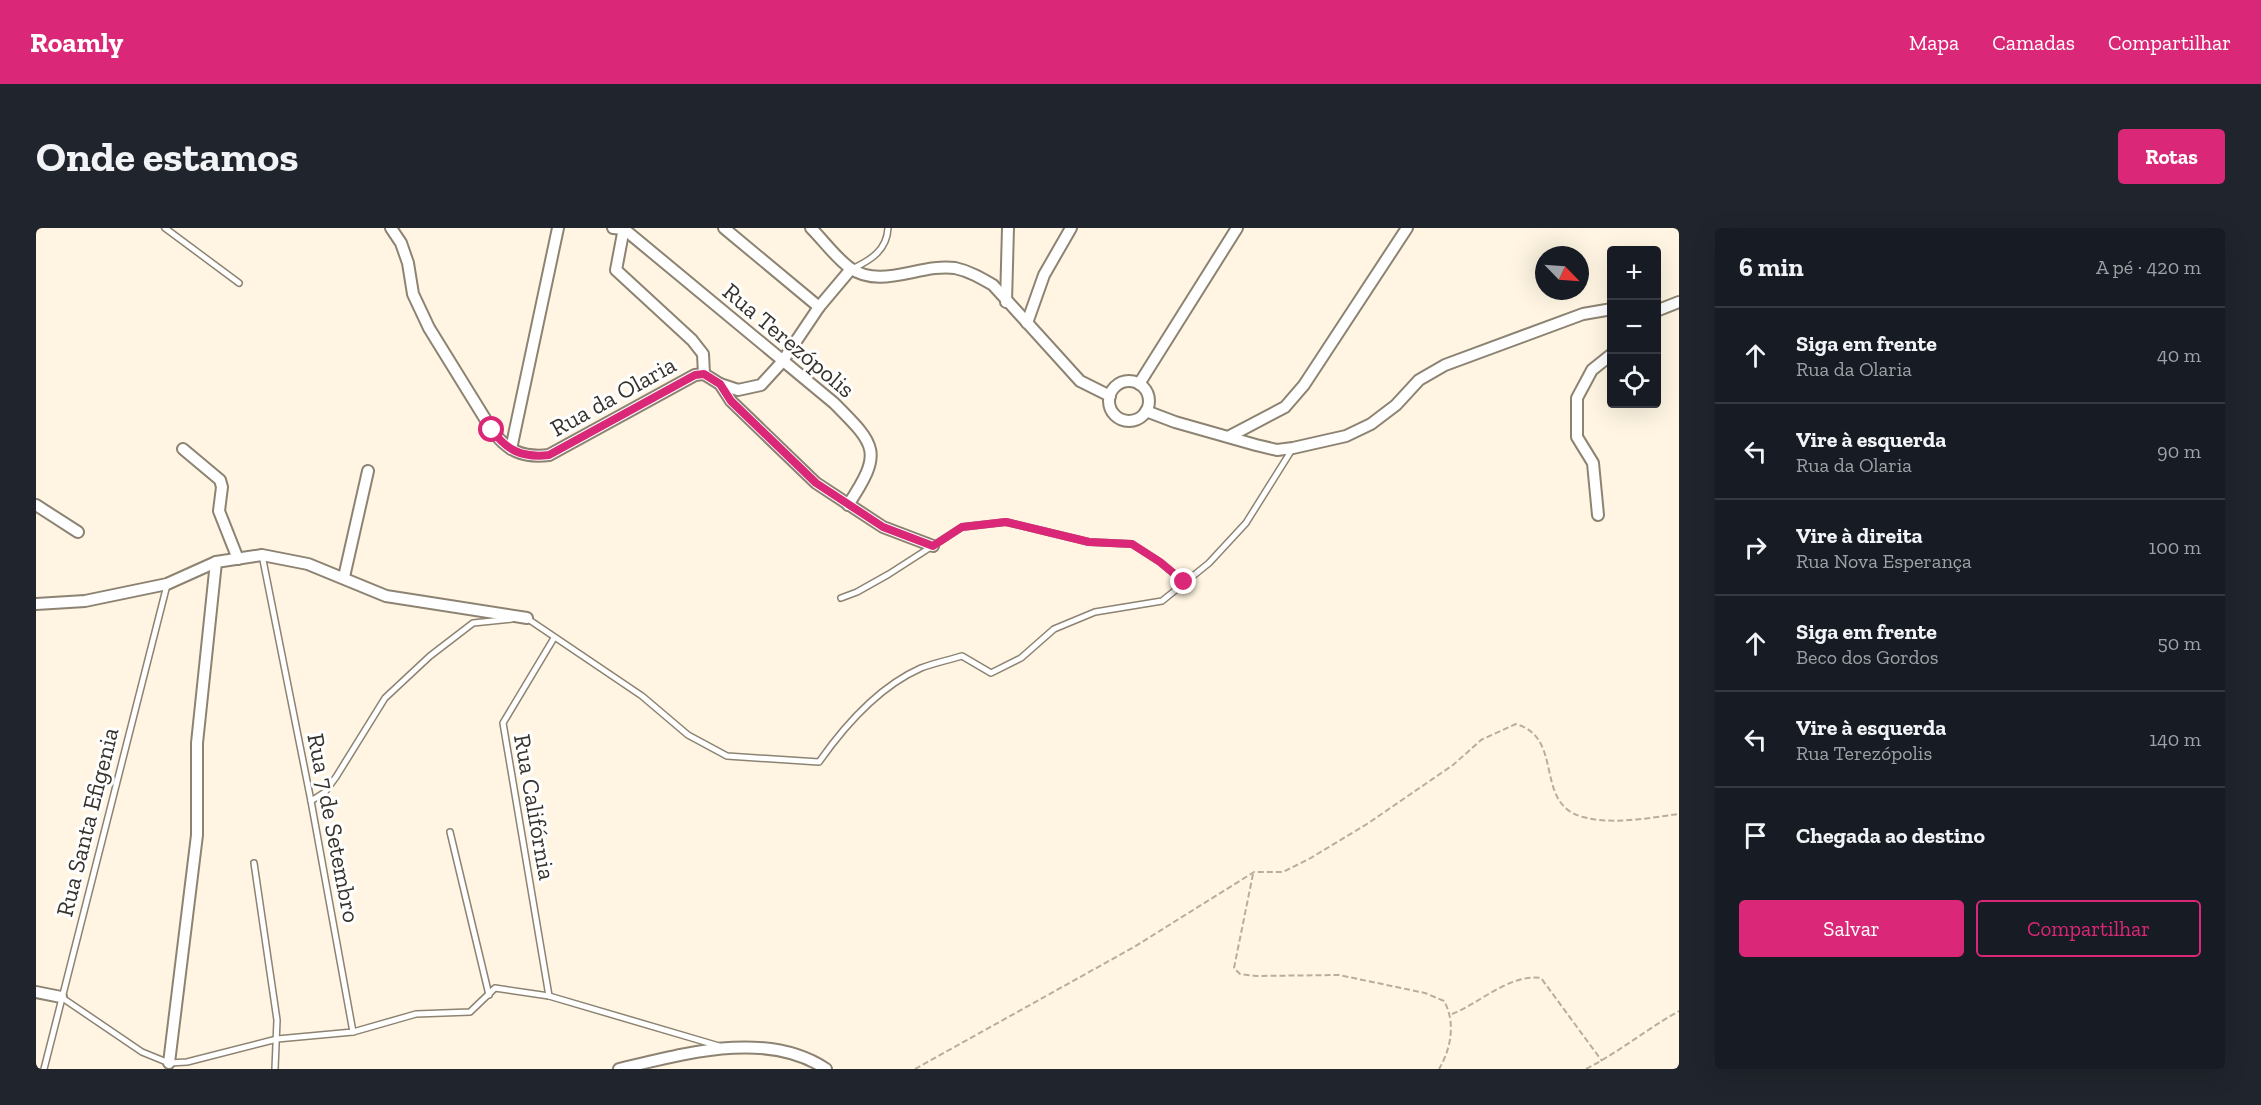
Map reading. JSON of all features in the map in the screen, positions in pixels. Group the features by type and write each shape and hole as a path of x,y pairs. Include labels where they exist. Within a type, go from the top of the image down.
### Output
{"street":[{"path":"391,228 401,243 408,263 413,294 429,328 492,430 511,449"},
{"path":"511,449 558,228"},
{"path":"620,228 616,270 692,340 703,354 704,374 720,384 738,390 761,385 782,362 819,307 851,269"},
{"name":"Rua Terezópolis","path":"620,228 834,403 864,434 872,453 870,467 848,505"},
{"path":"724,228 819,307"},
{"path":"811,228 851,269 878,276 922,269 955,268 993,285 1080,381 1110,396"},
{"path":"1006,302 1008,228"},
{"path":"1027,323 1044,275 1071,228"},
{"path":"1139,384 1237,228"},
{"path":"1230,436 1285,407 1304,385 1376,271 1407,228"},
{"path":"1661,309 1679,302"},
{"path":"1146,411 1175,422 1277,450 1293,448 1346,436 1371,424 1396,405 1419,380 1445,365 1583,314 1607,310"},
{"path":"1598,515 1593,463 1577,437 1577,398 1592,370 1607,357"},
{"name":"Rua da Olaria","path":"511,449 532,457 549,455 695,375 704,374"},
{"path":"1122,382 1139,384 1147,393 1146,411 1137,420 1124,421 1113,414 1110,396 1122,382"},
{"path":"720,384 731,401 816,483 891,531 933,546"},
{"path":"183,449 220,480 222,487 219,511 238,559"},
{"path":"344,577 368,471"},
{"path":"36,505 78,532"},
{"path":"36,604 85,601 167,584 216,562 262,555 308,564 386,596 527,618"},
{"path":"169,1063 197,835 197,743 216,562"},
{"path":"36,992 61,997"},
{"path":"619,1069 726,1048 772,1049 795,1054 826,1069"}],"lane":[{"path":"165,228 239,283"},
{"path":"851,269 864,263 884,248 888,228"},
{"path":"311,801 325,792 336,777 385,698 430,656 473,623 527,618 642,696 688,735 727,756 819,762 841,731 872,700 920,669 962,656 991,673 1021,658 1054,629 1095,612 1162,601 1209,562 1246,523 1293,448"},
{"path":"841,598 857,592 962,527 1006,522 1089,542 1132,544 1160,562 1184,582"},
{"name":"Rua 7 de Setembro","path":"262,555 311,801 353,1032"},
{"name":"Rua Santa Efigenia","path":"44,1069 167,584"},
{"name":"Rua Califórnia","path":"549,996 503,723 554,638"},
{"path":"450,832 489,995"},
{"path":"254,863 277,1020 275,1069"},
{"path":"61,997 142,1052 169,1063 186,1062 277,1040 353,1032 416,1014 470,1012 495,988 549,996 726,1048"}],"path":[{"path":"915,1069 1134,947 1254,872 1283,873 1309,859 1453,765 1481,740 1516,724 1530,728 1544,747 1552,789 1563,807 1581,817 1601,821 1679,814"},
{"path":"1254,872 1234,968 1240,974 1339,975 1425,993 1444,1001 1451,1014 1448,1054 1439,1069"},
{"path":"1451,1014 1468,1008 1507,984 1531,976 1541,978 1602,1061"},
{"path":"1586,1069 1602,1061 1644,1030 1679,1011"}],"route":[{"path":"492,430 501,442 522,455 532,457 549,455 695,375 704,374 720,384 731,401 816,483 898,535 933,546 962,527 1006,522 1089,542 1132,544 1160,562 1184,582"}]}
